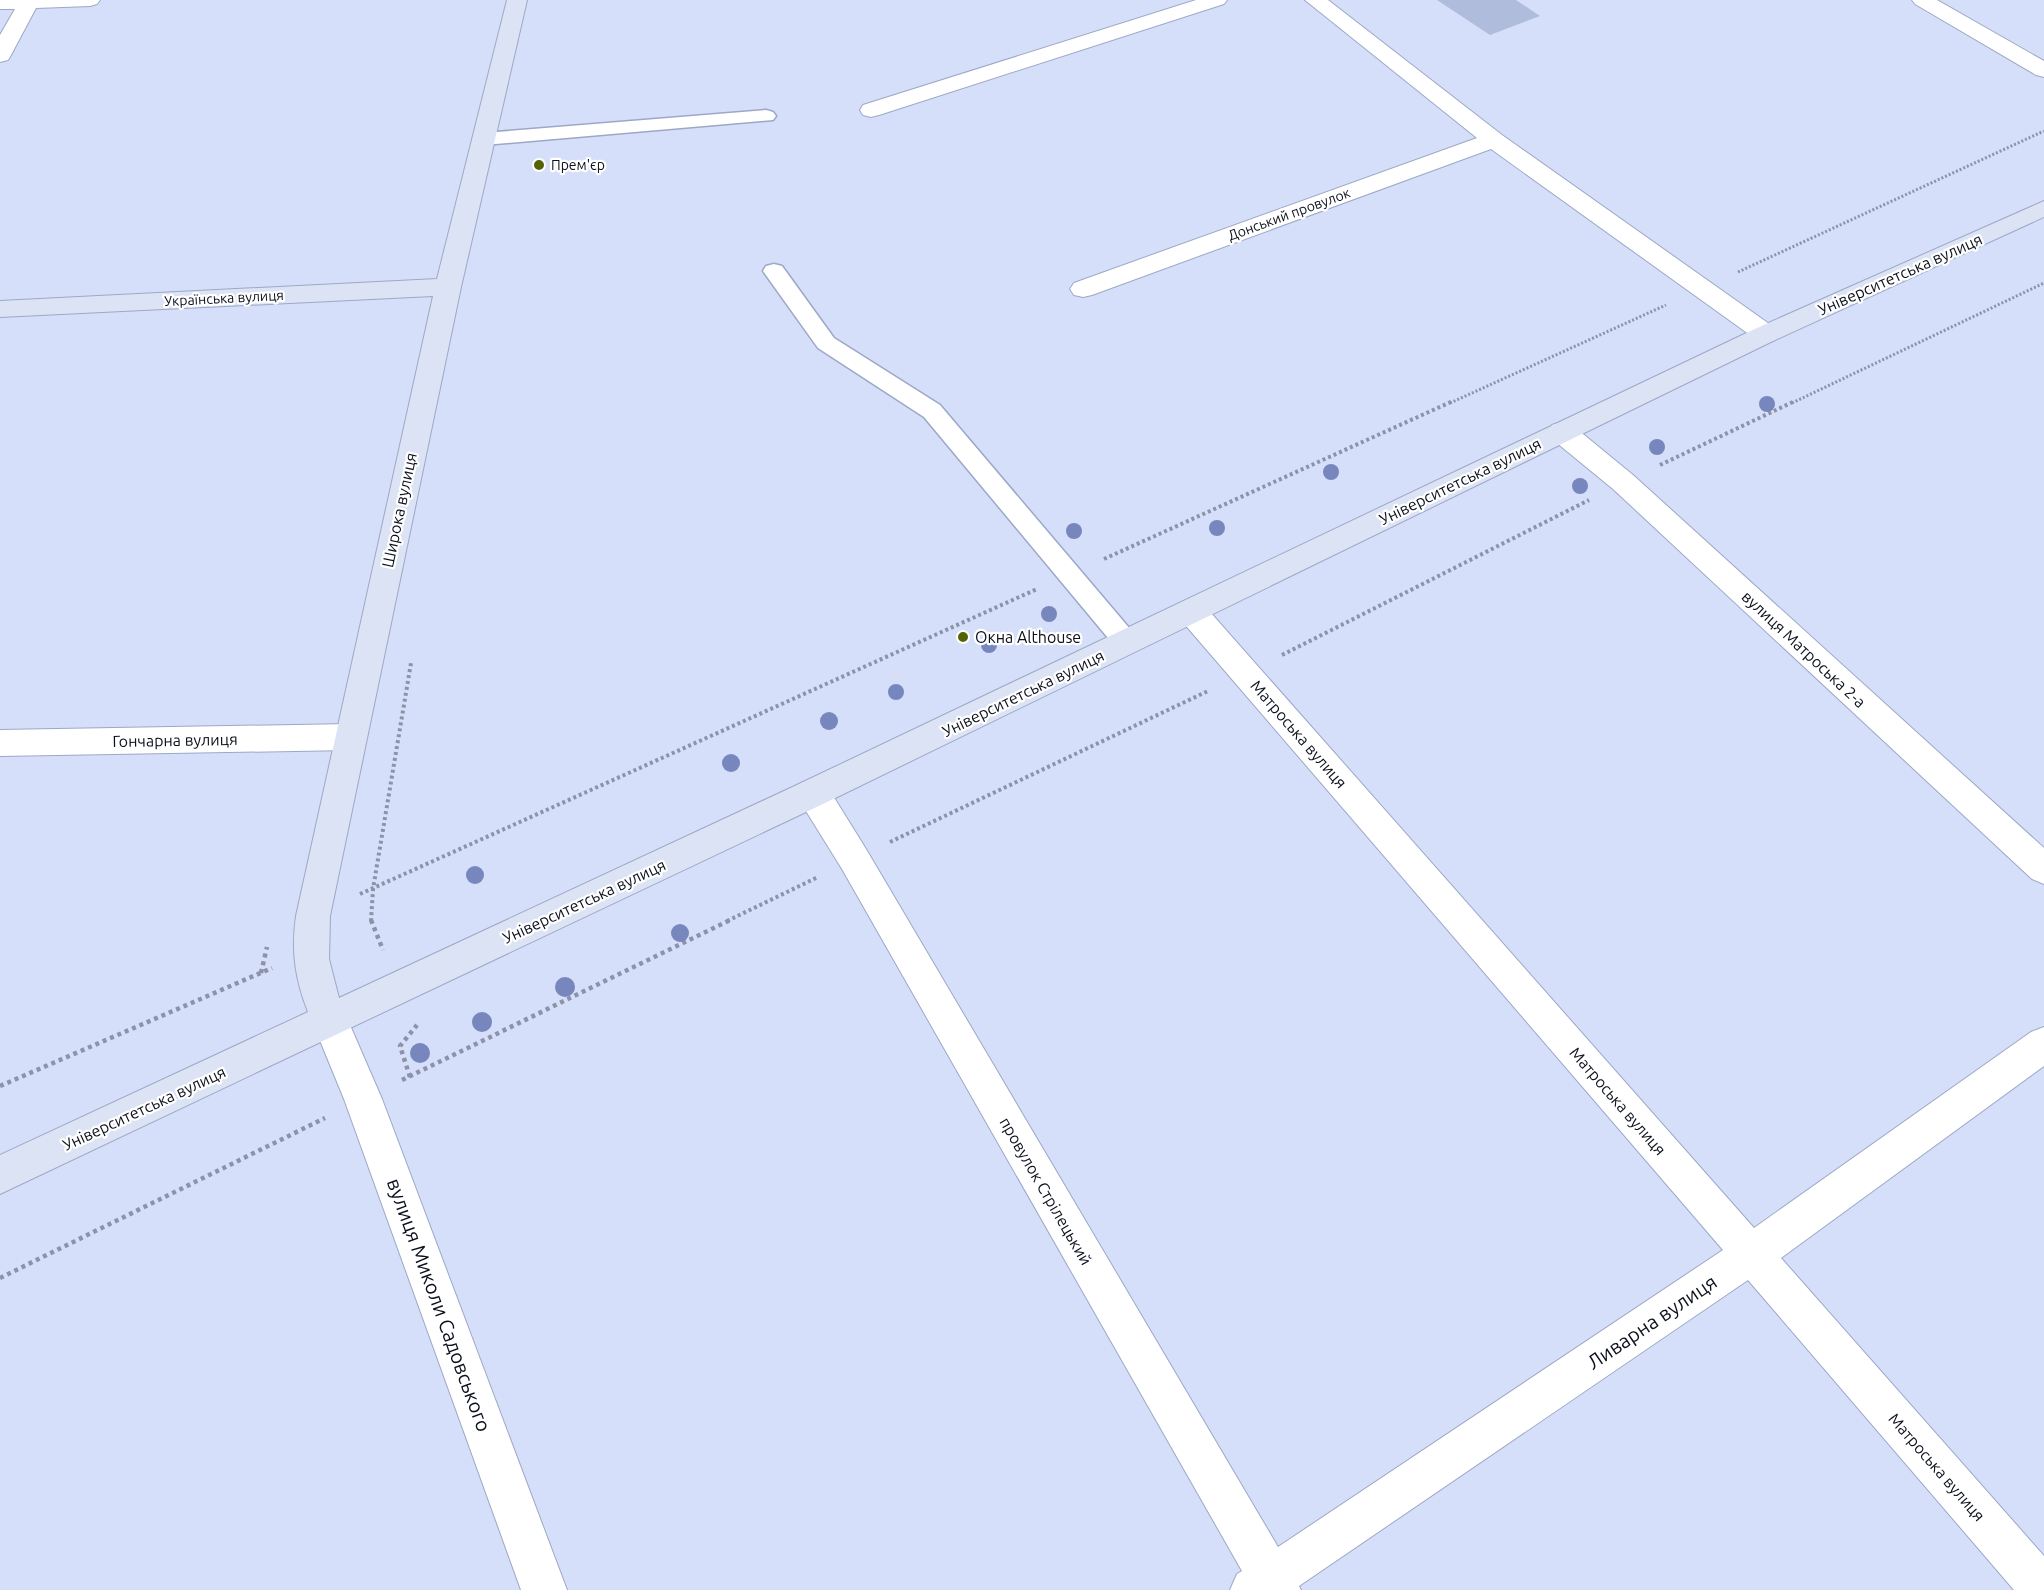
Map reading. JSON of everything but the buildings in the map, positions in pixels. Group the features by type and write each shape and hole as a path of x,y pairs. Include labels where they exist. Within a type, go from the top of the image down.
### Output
{"street":[{"path":"0,3 90,0"},
{"name":"Широка вулиця","path":"330,1021 311,971 309,952 313,916 448,287 517,0"},
{"path":"872,110 1217,0"},
{"path":"1315,0 1494,140 1766,334"},
{"path":"1922,0 2044,70"},
{"path":"0,55 29,1"},
{"name":"Донський провулок","path":"1083,289 1494,140"},
{"name":"Університетська вулиця","path":"0,1175 813,793 1766,334 2040,214"},
{"name":"Українська вулиця","path":"0,309 448,287"},
{"name":"вулиця Матроська 2-а","path":"1562,432 1623,482 2044,869"},
{"name":"Матроська вулиця","path":"1192,612 2044,1590"},
{"name":"Гончарна вулиця","path":"0,743 350,737"},
{"name":"провулок Стрілецький","path":"813,793 854,859 1267,1586"},
{"name":"вулиця Миколи Садовського","path":"330,1021 363,1099 544,1590"},
{"name":"Ливарна вулиця","path":"1267,1586 1751,1255 2044,1044"}],"lane":[{"path":"484,139 766,117"},
{"path":"774,271 826,343 932,411 1127,643"}],"path":[{"path":"313,916 2044,131"},
{"path":"0,1278 854,859 1246,673 1623,482 2044,283"},
{"path":"0,1086 309,952"}],"place":[{"name":"Прем'єр","path":"539,165"},
{"name":"Окна Althouse","path":"963,637"}]}
